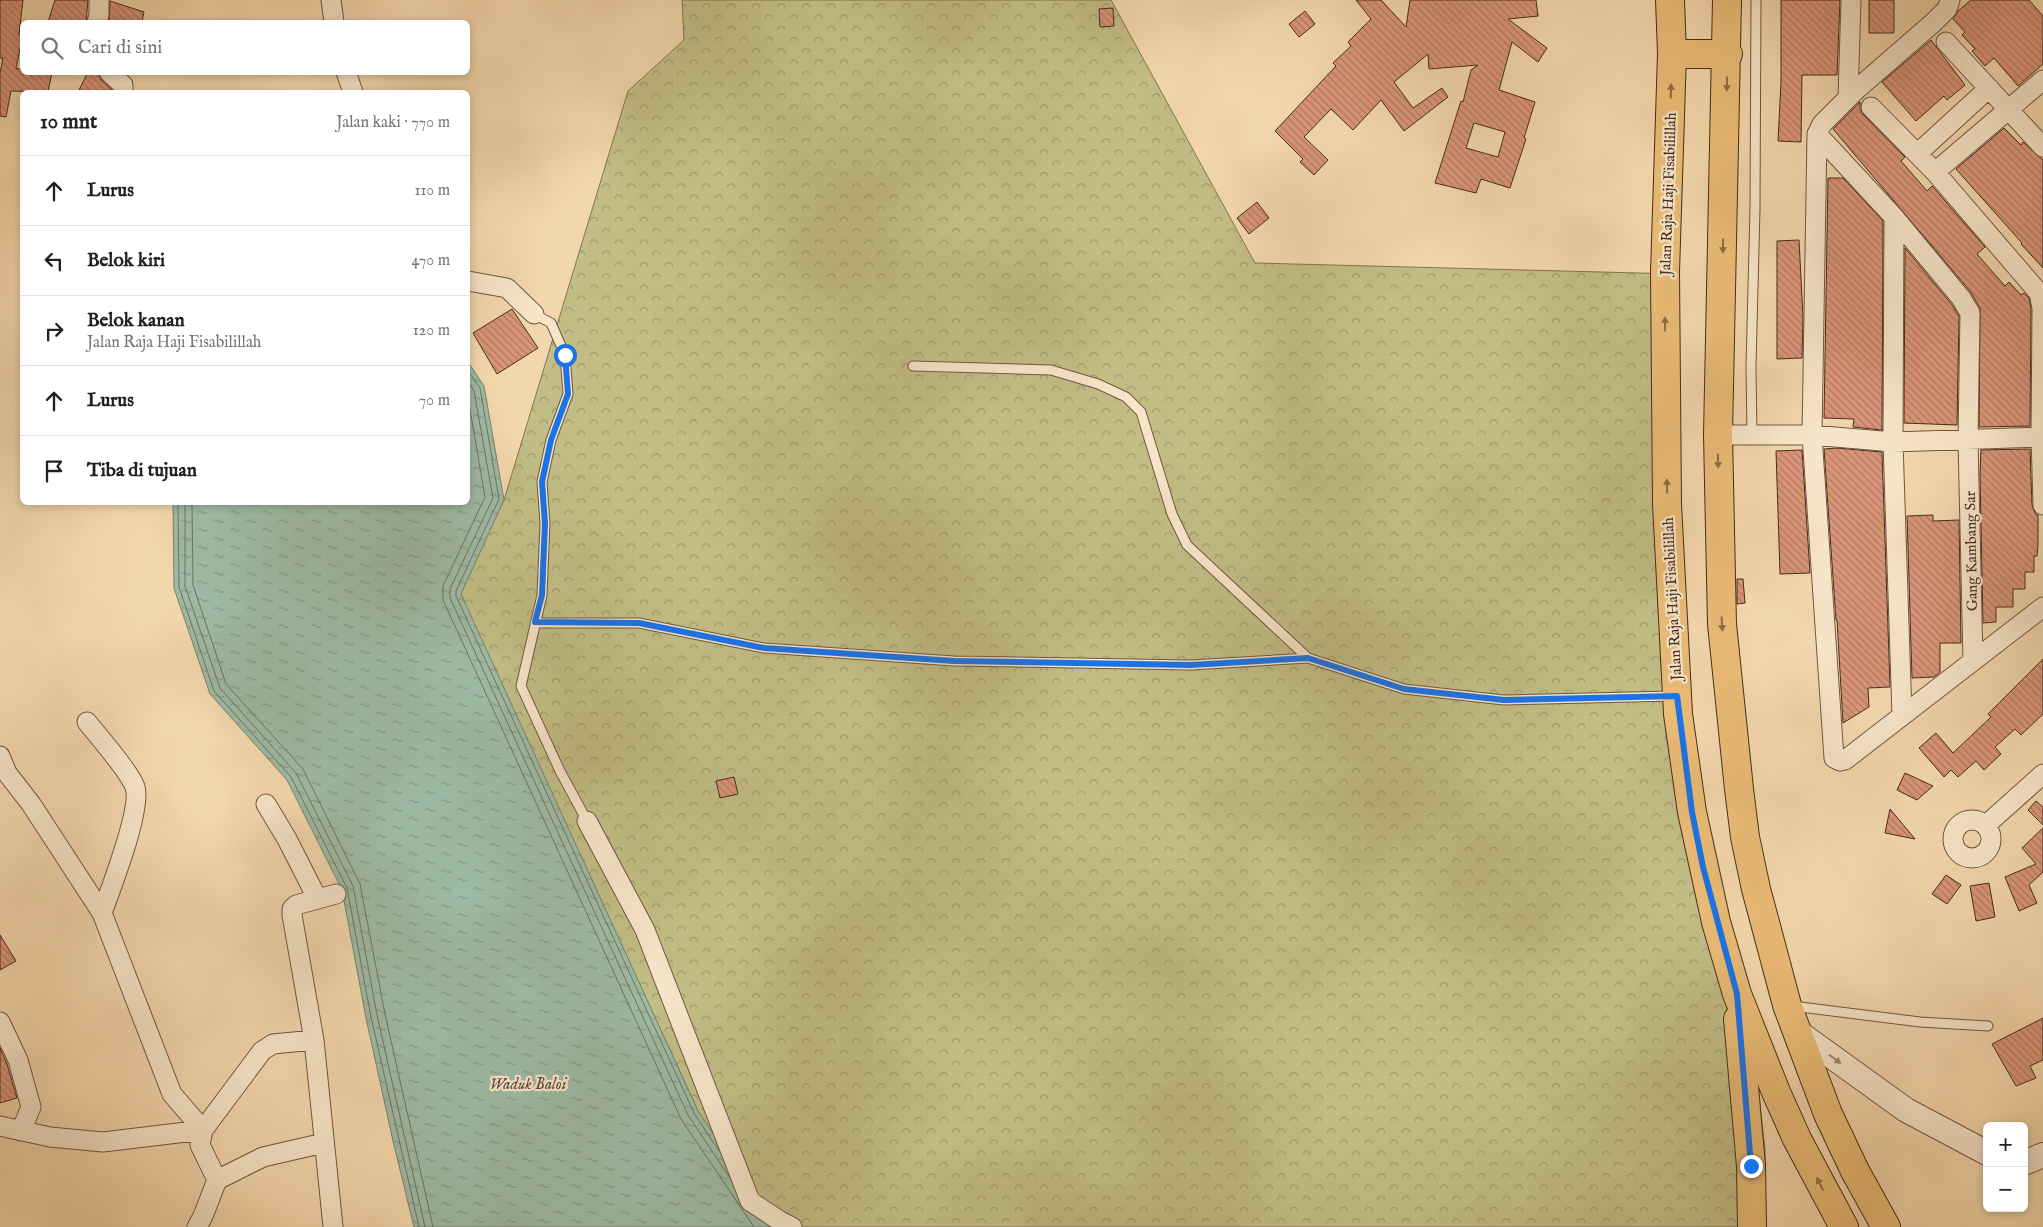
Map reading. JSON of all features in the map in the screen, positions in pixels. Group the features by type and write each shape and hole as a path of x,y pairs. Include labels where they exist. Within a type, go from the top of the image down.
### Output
{"main road":[{"name":"Jalan Raja Haji Fisabilillah","path":"1670,0 1672,54 1665,272 1667,504 1677,696 1692,812 1703,867 1737,994 1797,1139 1844,1227"},
{"path":"1727,0 1728,54 1718,435 1722,624 1734,752 1745,837 1768,940 1795,1030 1828,1114 1855,1171 1886,1227"},
{"path":"1672,54 1728,54"},
{"path":"1737,994 1751,1166 1752,1227"}],"street":[{"path":"98,20 99,0"},
{"path":"331,0 334,20"},
{"path":"1848,98 1850,0"},
{"path":"1950,0 1947,8 1934,22 1848,98 1822,124 1817,134 1812,435 1834,758 1840,761 1845,760 2043,607"},
{"path":"1946,42 2043,147"},
{"path":"112,75 123,85 123,90"},
{"path":"347,75 352,90"},
{"path":"1935,172 2043,80"},
{"path":"1918,153 1989,88"},
{"path":"1871,107 1935,172 2034,287 2042,301 2043,505"},
{"path":"1944,129 1961,150"},
{"name":"Gang Kambang Sar","path":"1817,134 1894,217 1961,298 1970,313 1968,440 1973,661"},
{"path":"1894,217 1893,442 1902,716"},
{"path":"470,282 507,288 534,314"},
{"path":"1718,435 1812,435 1893,442 2042,437"},
{"path":"87,722 131,780 136,795 133,820 102,913"},
{"path":"0,756 7,772 32,804 102,913 172,1094 203,1130"},
{"path":"1986,825 2043,774"},
{"path":"266,804 287,839 317,898"},
{"path":"587,821 645,930 750,1200 792,1227"},
{"path":"333,1227 314,1040 292,910 296,905 336,894"},
{"path":"0,1022 18,1060 31,1107 21,1131"},
{"path":"1795,1030 1906,1110 1983,1150"},
{"path":"217,1180 200,1145 203,1130 262,1051 273,1044 314,1040"},
{"path":"0,1126 50,1137 103,1142 203,1130"},
{"path":"197,1227 204,1216 217,1180 263,1157 324,1143"},
{"path":"2028,1161 2043,1155"}],"lane":[{"path":"1752,435 1751,367 1756,0"},
{"path":"534,314 551,323 565,355 568,394 551,440 542,482 545,523 542,595 521,686 560,772 587,821"},
{"path":"913,366 1050,370 1098,384 1126,397 1141,412 1172,514 1187,545 1308,658"},
{"path":"535,622 639,623 764,648 954,661 1191,665 1308,658 1404,689 1504,700 1677,696"},
{"path":"1787,1005 1920,1022 1988,1026"}],"green space":[{"path":"682,0 1111,0 1255,263 1678,274 1675,423 1683,627 1707,850 1757,1078 1765,1149 1766,1227 776,1227 698,1111 460,594 504,500 628,91 684,40"}],"water":[{"name":"Waduk Baloi","path":"470,365 484,386 504,500 461,594 698,1111 776,1227 414,1227 366,1018 342,890 287,780 210,694 174,588 173,505 470,505"}],"building":[{"path":"0,0 23,0 19,35 20,49 16,68 20,69 20,75 51,75 48,90 11,91 6,117 0,116 0,73 3,58 0,58"},
{"path":"55,0 88,0 86,20 49,20"},
{"path":"1356,0 1381,0 1406,27 1410,0 1536,0 1538,16 1508,19 1547,48 1538,62 1512,42 1499,90 1535,102 1524,138 1526,139 1510,188 1481,179 1476,193 1435,183 1461,101 1463,102 1471,70 1478,65 1429,69 1428,54 1394,82 1413,108 1442,88 1448,97 1404,131 1381,100 1353,130 1331,109 1304,137 1328,160 1314,175 1300,162 1303,159 1275,131 1336,66 1333,63 1351,46 1348,42 1371,19","holes":["1474,123 1505,132 1498,157 1466,148"]},
{"path":"1781,0 1840,0 1837,75 1802,75 1801,142 1778,141 1781,82"},
{"path":"1869,0 1894,0 1894,33 1869,33"},
{"path":"1971,0 2029,0 2043,16 2043,64 2018,86 1994,58 1985,66 1972,51 1975,49 1962,35 1965,32 1953,19 1958,11"},
{"path":"110,1 144,12 142,20 109,20"},
{"path":"1113,8 1114,26 1100,27 1099,9"},
{"path":"1305,11 1315,24 1299,37 1289,24"},
{"path":"1931,40 1965,85 1947,100 1944,96 1916,121 1882,82"},
{"path":"86,75 99,75 101,80 112,90 79,90"},
{"path":"1860,102 1860,109 1863,114 1905,157 1901,161 1927,191 1932,186 1985,247 1977,254 2005,286 2009,282 2021,295 2024,293 2029,298 2031,309 2030,426 1979,427 1980,308 1970,291 1833,129"},
{"path":"2004,128 2021,145 2023,142 2043,160 2043,268 1956,169"},
{"path":"1828,178 1843,178 1883,221 1882,430 1853,427 1854,419 1824,418"},
{"path":"1257,202 1269,218 1249,234 1237,218"},
{"path":"1799,240 1803,317 1802,358 1777,359 1777,241"},
{"path":"1905,248 1959,316 1957,425 1904,423"},
{"path":"512,309 538,348 497,374 473,333"},
{"path":"1837,448 1882,452 1890,687 1868,688 1869,707 1843,723 1824,449"},
{"path":"2030,449 2032,505 2036,515 2038,515 2038,544 2037,556 2034,556 2034,572 2025,572 2025,589 2013,589 2013,607 1996,607 1996,622 1983,623 1981,450"},
{"path":"1802,450 1810,573 1780,574 1776,451"},
{"path":"1933,515 1933,521 1959,520 1961,643 1940,643 1940,672 1934,677 1912,678 1907,516"},
{"path":"1737,579 1743,579 1745,603 1737,604"},
{"path":"2043,659 2043,714 2021,735 2015,729 1995,747 2001,754 1984,770 1976,761 1958,777 1951,770 1944,777 1919,748 1936,733 1953,753 1991,717 1988,714"},
{"path":"1905,773 1933,786 1917,800 1897,790"},
{"path":"734,777 738,794 720,798 716,781"},
{"path":"2036,801 2043,807 2043,825 2028,810"},
{"path":"1890,809 1915,839 1885,833"},
{"path":"2043,828 2043,872 2029,885 2037,903 2019,911 2005,877 2036,864 2022,848"},
{"path":"1946,875 1961,885 1947,904 1932,894"},
{"path":"1989,883 1995,917 1976,921 1970,886"},
{"path":"0,935 16,961 0,970"},
{"path":"2043,1018 2043,1060 2030,1066 2036,1078 2016,1086 1992,1044"},
{"path":"0,1048 17,1098 0,1103"}],"route":[{"path":"565,355 568,394 551,440 542,482 545,523 542,595 535,622 639,623 764,648 954,661 1191,665 1308,658 1404,689 1504,700 1677,696 1692,812 1703,867 1716,922 1737,994 1751,1166"}]}
